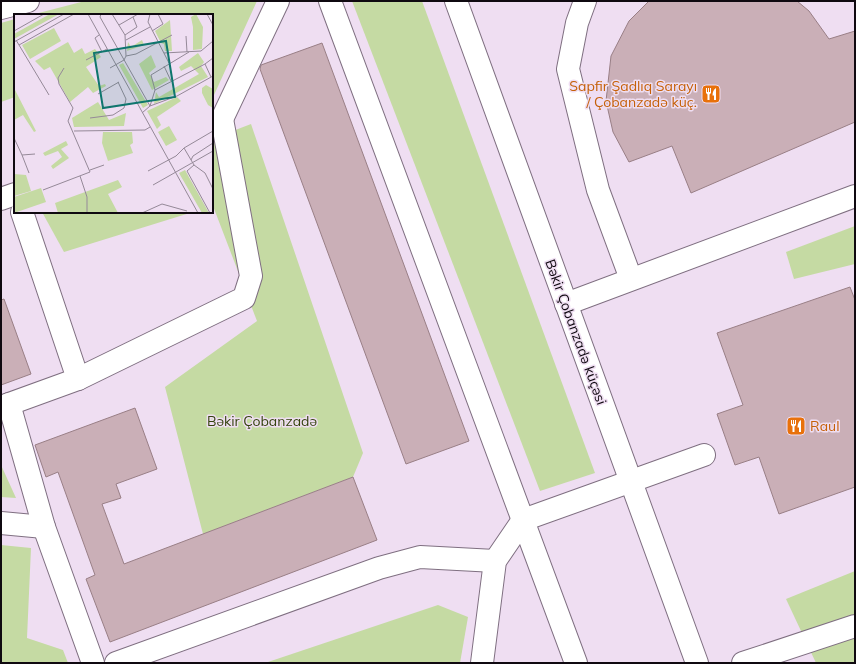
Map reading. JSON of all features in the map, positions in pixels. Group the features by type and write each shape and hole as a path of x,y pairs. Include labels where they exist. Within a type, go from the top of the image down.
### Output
{"street":[{"path":"1,8 28,1"},
{"path":"93,663 44,527 5,405 78,379 244,298 251,276 217,121 278,1"},
{"path":"330,1 576,663"},
{"name":"Bəkir Çobanzadə küçəsi","path":"456,1 697,663"},
{"path":"585,1 577,23 568,69 598,190 631,279"},
{"path":"1,199 14,194"},
{"path":"566,304 855,196"},
{"path":"22,213 78,379"},
{"path":"482,663 495,561 523,520 704,455"},
{"path":"1,524 44,527"},
{"path":"116,663 380,568 420,557 495,561"},
{"path":"743,663 770,659 855,626"}],"green space":[{"path":"85,1 257,1 214,95 213,14 35,14"},
{"path":"352,1 422,1 595,473 540,491"},
{"path":"14,19 14,97 1,102 1,23"},
{"name":"Bəkir Çobanzadə","path":"251,124 363,453 353,477 203,534 165,387 257,321 213,206 213,139"},
{"path":"43,213 190,213 64,252"},
{"path":"855,226 855,264 794,279 786,252"},
{"path":"1,465 16,498 1,497"},
{"path":"1,545 31,548 27,638 63,650 68,663 1,663"},
{"path":"855,571 855,663 816,663 786,599"},
{"path":"438,605 468,617 460,663 265,663"}],"building":[{"path":"649,1 797,1 809,11 829,39 855,31 855,122 691,193 672,146 629,162 613,132 606,101 611,56 629,21"},
{"path":"322,43 469,441 406,464 260,69 261,65"},
{"path":"850,287 855,300 855,487 779,514 759,457 735,465 717,414 743,405 717,333"},
{"path":"4,299 31,374 1,385 1,300"},
{"path":"135,408 157,469 116,484 121,498 102,504 124,564 353,477 377,540 110,642 86,579 95,575 58,472 46,477 35,445"}],"place":[{"name":"Sapfir Şadlıq Sarayı / Çobanzadə küç.","path":"711,94"},
{"name":"Raul","path":"796,426"}]}
